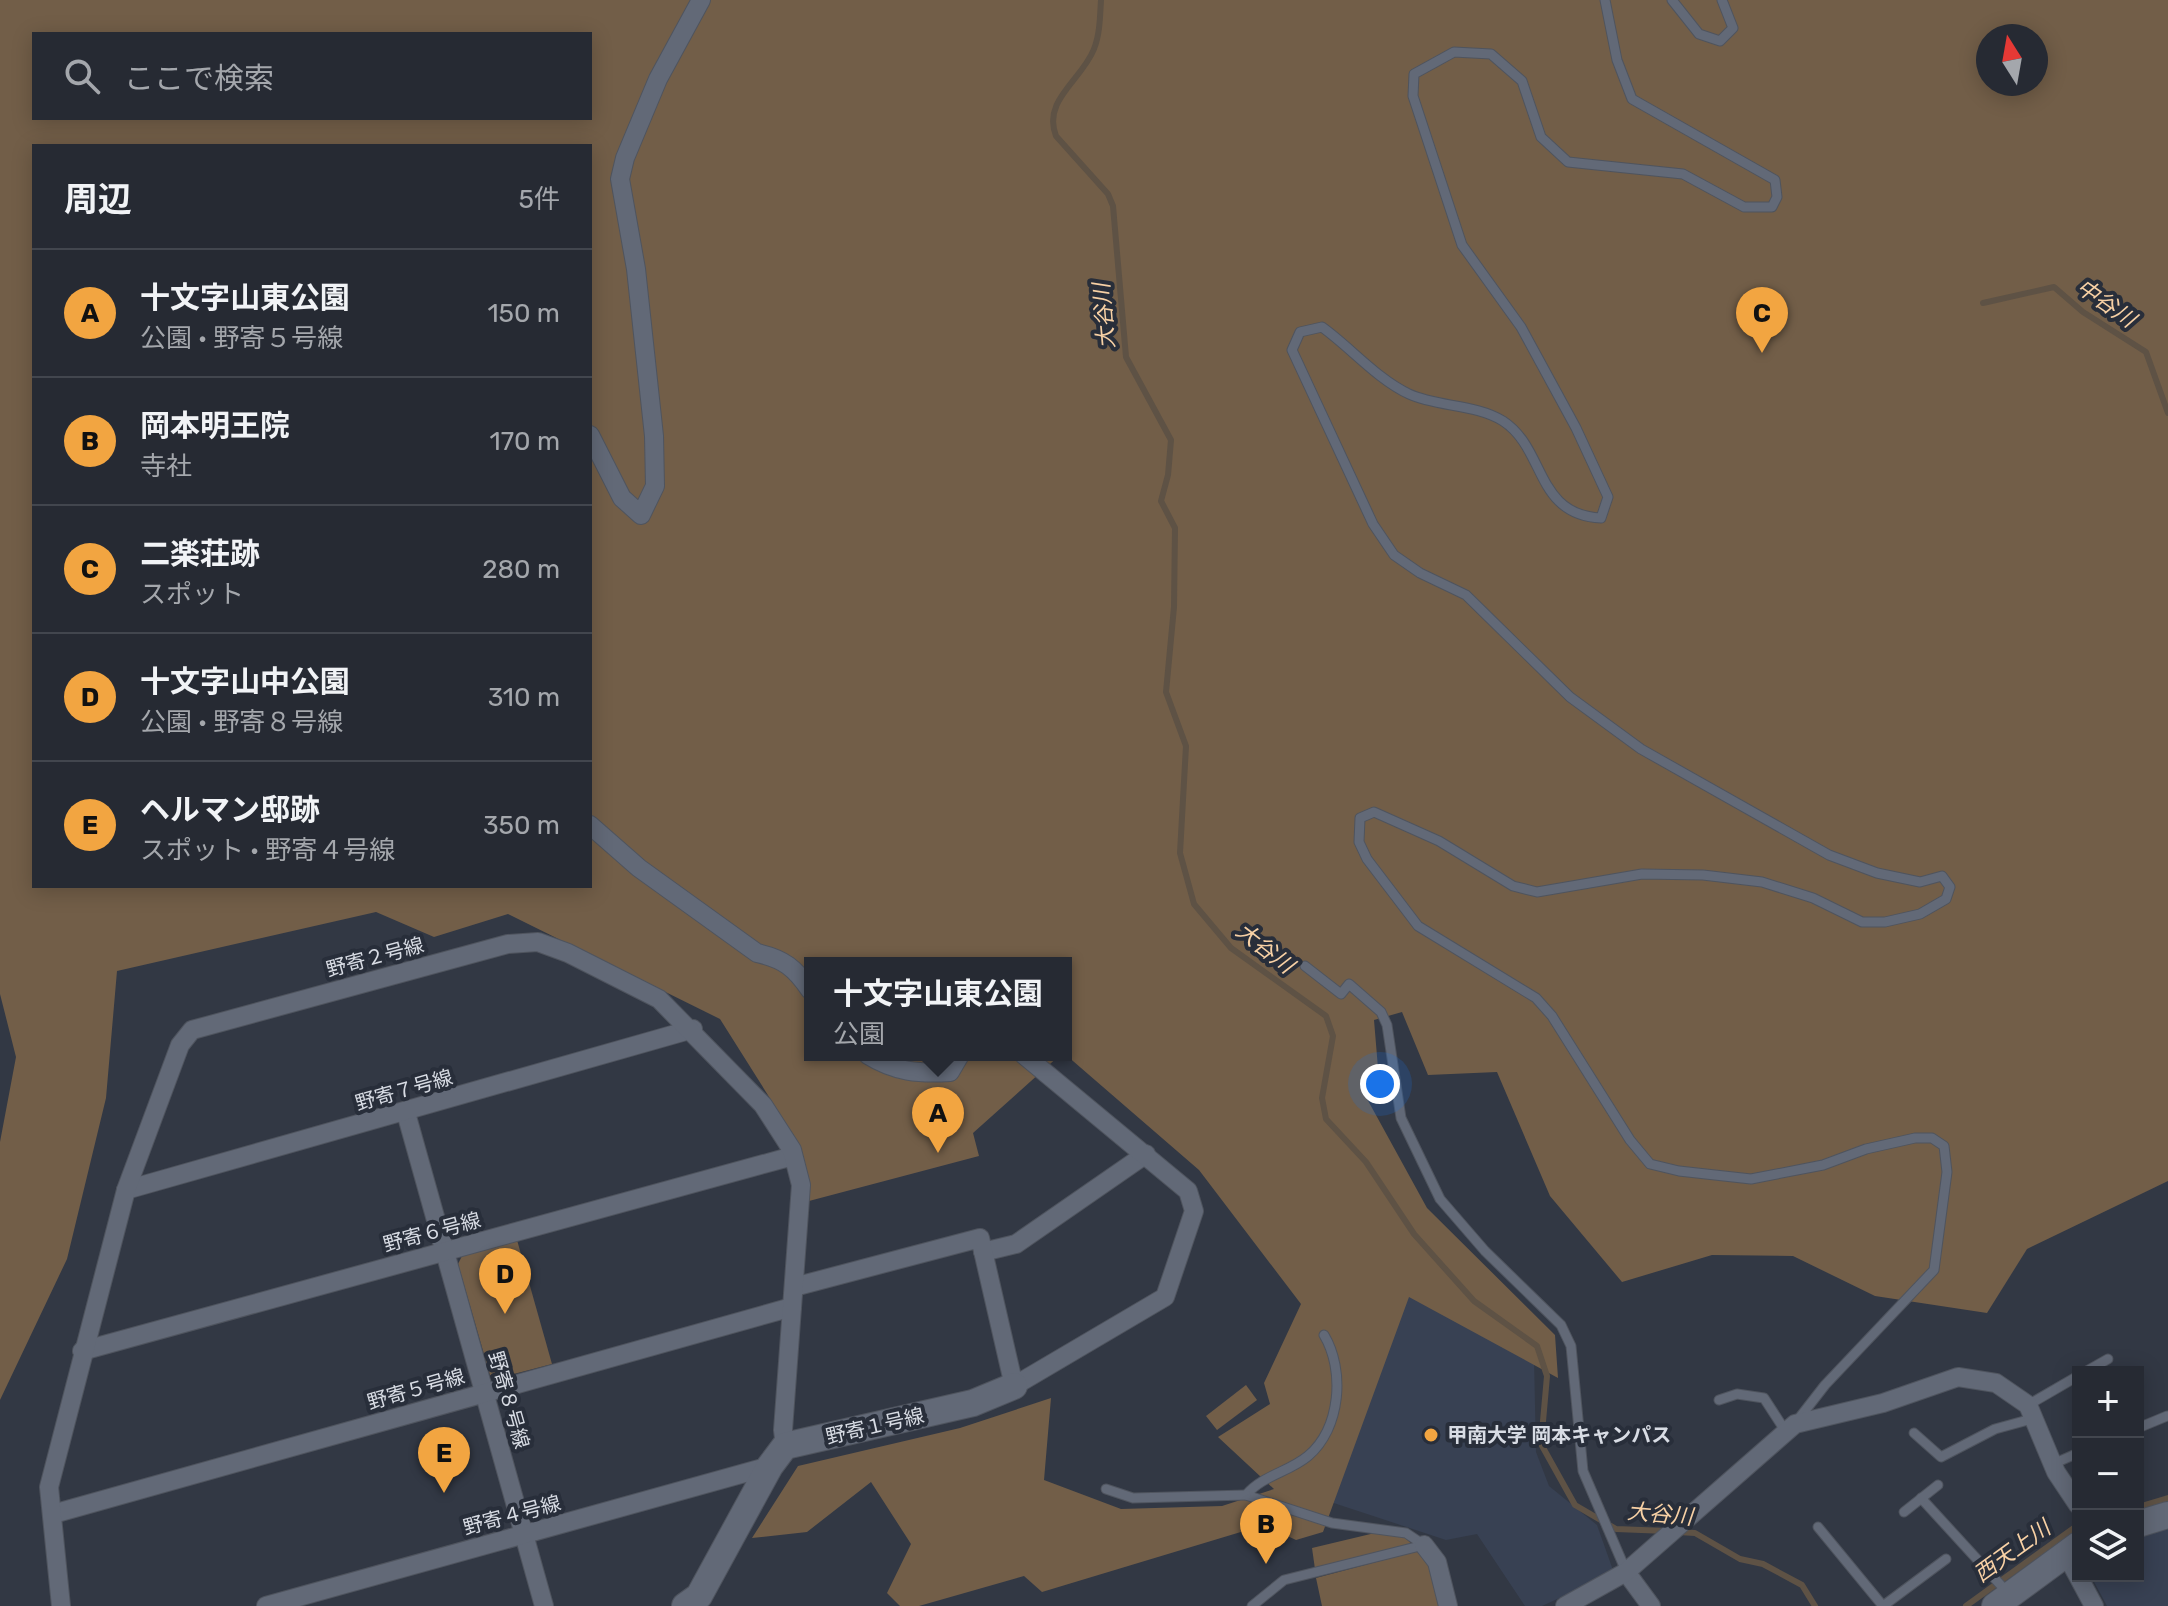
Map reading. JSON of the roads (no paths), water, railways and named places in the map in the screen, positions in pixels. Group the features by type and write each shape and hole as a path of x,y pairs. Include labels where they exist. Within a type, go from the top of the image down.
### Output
{"street":[{"path":"592,439 622,498 641,515 655,486 654,436 636,269 620,179 658,79 701,0"},
{"path":"592,827 639,868 757,953 778,957 795,969 804,982"},
{"name":"野寄２号線","path":"61,1606 49,1487 126,1190 180,1045 192,1030 508,944 538,942 568,953 659,999 693,1029 763,1105 793,1156 801,1185 783,1430 778,1456"},
{"name":"野寄７号線","path":"126,1190 406,1113 693,1029"},
{"path":"878,1061 888,1067 922,1074 950,1072 956,1061"},
{"path":"794,1287 980,1238 1014,1386 1165,1297 1194,1211 1188,1191 1031,1061"},
{"name":"野寄８号線","path":"406,1113 544,1606"},
{"path":"983,1252 1016,1244 1146,1154"},
{"name":"野寄６号線","path":"82,1351 793,1156"},
{"name":"野寄５号線","path":"53,1514 792,1307"},
{"path":"1565,1606 1626,1572 1791,1428 1883,1403 1958,1377 1996,1383 2031,1412 2053,1464 2072,1495"},
{"name":"野寄１号線","path":"778,1456 973,1403 1014,1386"},
{"path":"685,1606 699,1596 778,1456"},
{"name":"野寄４号線","path":"266,1606 525,1534 778,1456"},
{"path":"2144,1522 2168,1515"},
{"path":"1424,1545 1437,1562 1448,1606"},
{"path":"2000,1593 2072,1549"},
{"path":"1626,1572 1651,1606"},
{"path":"2085,1582 2094,1606"}],"lane":[{"path":"1605,0 1617,60 1632,99 1775,180 1777,197 1772,207 1744,207 1683,174 1568,162 1541,137 1522,81 1491,54 1454,52 1414,74 1413,96 1462,245 1521,327 1576,428 1608,497 1601,518 1579,517 1562,504 1543,482 1519,435 1501,420 1409,394 1322,327 1300,332 1292,350 1373,524 1394,555 1420,573 1466,595 1570,697 1641,749 1829,855 1877,873 1920,882 1942,876 1950,887 1946,899 1920,914 1885,922 1862,922 1813,898 1762,882 1703,875 1642,874 1537,892 1513,886 1439,841 1374,812 1360,818 1359,842 1367,859 1418,926 1536,998 1552,1016 1630,1140 1650,1164 1679,1171 1751,1179 1823,1165 1866,1149 1915,1138 1932,1138 1944,1146 1947,1172 1934,1270 1825,1385 1791,1428 1764,1398 1737,1394 1719,1400"},
{"path":"1672,0 1699,34 1720,41 1733,28 1722,0"},
{"path":"1305,966 1341,994 1349,984 1375,1003 1387,1025 1401,1118 1440,1199 1485,1251 1561,1325 1571,1346 1576,1370 1583,1471 1626,1572"},
{"path":"1246,1495 1256,1483 1308,1456 1330,1427 1337,1399 1332,1348 1324,1335"},
{"path":"2096,1366 2108,1359"},
{"path":"1914,1433 1941,1457 2031,1412 2072,1381"},
{"path":"2144,1426 2167,1416"},
{"path":"2053,1464 2072,1456"},
{"path":"1904,1512 1938,1485"},
{"path":"1106,1489 1133,1498 1246,1495 1332,1523 1406,1533 1424,1545"},
{"path":"1921,1498 2000,1593"},
{"path":"1818,1527 1883,1606 1946,1559"},
{"path":"1252,1606 1284,1580 1424,1545"}],"waterway":[{"name":"大谷川","path":"1101,0 1099,31 1094,49 1059,101 1053,123 1056,136 1108,194 1113,206 1126,357 1171,440 1168,475 1161,501 1175,528 1174,607 1166,692 1186,746 1180,853 1194,904 1231,948 1326,1016 1333,1036 1322,1098 1326,1119 1366,1162 1414,1234 1474,1301 1537,1346 1547,1376 1541,1444 1575,1505 1616,1529 1667,1531"},
{"name":"中谷川","path":"1983,303 2054,287 2083,312 2146,352 2168,413"},
{"name":"西天上川","path":"2144,1505 2168,1498"},
{"name":"西天上川","path":"1966,1606 2072,1529"},
{"name":"大谷川","path":"1678,1532 1695,1533 1740,1559 1763,1564 1802,1585 1815,1606"}],"place":[{"name":"二楽荘跡","path":"1762,353"},
{"name":"十文字山東公園","path":"938,1153"},
{"name":"十文字山中公園","path":"505,1314"},
{"name":"甲南大学 岡本キャンパス","path":"1431,1435"},
{"name":"ヘルマン邸跡","path":"444,1493"},
{"name":"岡本明王院","path":"1266,1564"}]}
